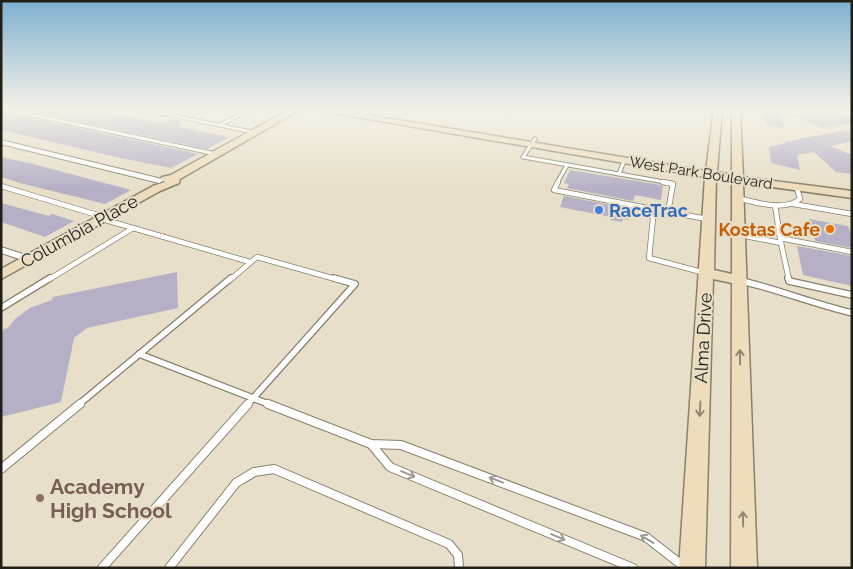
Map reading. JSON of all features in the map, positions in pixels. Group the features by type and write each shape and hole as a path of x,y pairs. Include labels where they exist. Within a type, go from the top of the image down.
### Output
{"main road":[{"name":"Columbia Place","path":"1,275 158,185 171,184 175,181 174,178 250,136"},
{"name":"West Park Boulevard","path":"490,136 737,175 797,188 852,195"},
{"name":"West Park Boulevard","path":"498,136 624,161 712,171"},
{"name":"Alma Drive","path":"692,568 706,273 715,136"},
{"name":"Alma Drive","path":"736,136 744,568"},
{"name":"West Park Boulevard","path":"737,175 852,186"},
{"path":"706,273 738,280"}],"street":[{"path":"1,142 158,185"},
{"path":"1,250 29,260"}],"lane":[{"path":"129,136 216,154"},
{"path":"533,142 523,157 672,184 668,212"},
{"path":"619,174 624,161"},
{"path":"567,165 554,190 709,220"},
{"path":"1,186 133,228 250,262"},
{"path":"792,204 800,199 797,188"},
{"path":"736,198 775,205 792,204 852,214"},
{"path":"775,205 789,281 852,295"},
{"path":"654,209 649,258 706,273"},
{"path":"1,308 133,228"},
{"path":"737,235 852,252"},
{"path":"1,469 257,257 355,284 102,568"},
{"path":"738,280 781,290 827,308 852,313"},
{"path":"140,354 371,444 401,445 646,537 686,568"},
{"path":"371,444 390,467 632,568"},
{"path":"169,568 236,483 247,473 262,468 274,469 449,544 458,555 459,568"}],"building":[{"path":"25,136 112,136 198,154 171,168"},
{"path":"145,136 229,137 207,149"},
{"path":"818,136 852,136 852,141 830,146 852,155 852,174 836,172 814,152 797,155 800,170 771,163 769,147 787,143 784,142"},
{"path":"1,157 131,190 105,204 20,183 1,177"},
{"path":"570,170 661,185 663,186 661,200 635,195 633,201 567,188 569,184 564,183"},
{"name":"RaceTrac","path":"564,196 632,209 629,220 623,219 622,222 611,220 611,217 560,207"},
{"path":"1,203 49,216 52,214 74,221 45,237 1,222"},
{"path":"809,219 848,226 852,236 852,248 815,241"},
{"path":"797,246 852,256 852,286 803,275"},
{"path":"177,272 178,308 87,328 74,338 61,402 1,417 1,336 4,329 8,328 15,319 30,308 52,300 53,297"}],"place":[{"name":"RaceTrac","path":"599,210"},
{"name":"Kostas Cafe","path":"830,229"},
{"name":"Academy High School","path":"40,498"}]}
